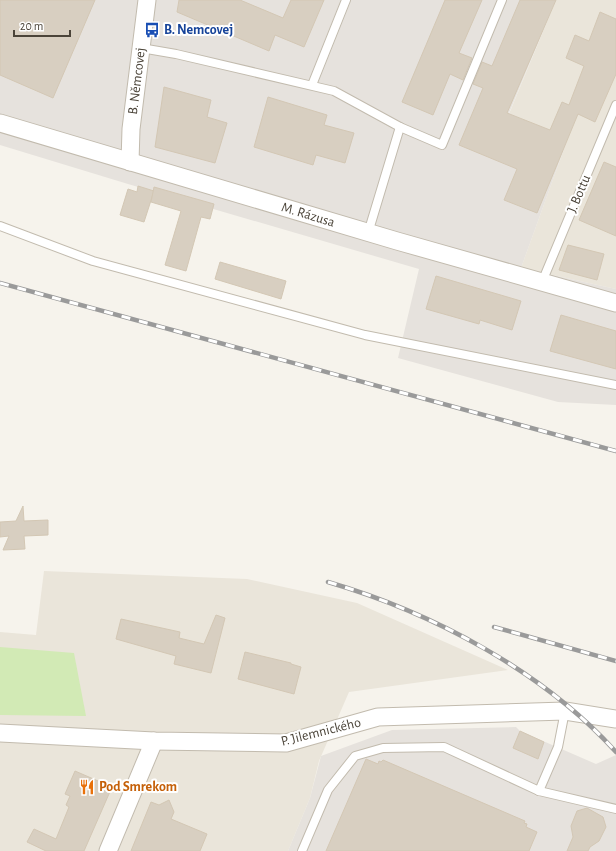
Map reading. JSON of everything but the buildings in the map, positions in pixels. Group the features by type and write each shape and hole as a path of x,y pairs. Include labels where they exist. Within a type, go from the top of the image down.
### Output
{"street":[{"name":"B. Němcovej","path":"130,162 131,129 147,0"},
{"name":"M. Rázusa","path":"0,123 368,233 616,303"},
{"name":"P. Jilemnického","path":"0,733 154,741 286,743 378,717 565,711 616,719"},
{"path":"108,851 154,741"}],"lane":[{"path":"312,85 346,0"},
{"path":"141,48 176,54 334,91 400,127 442,145 502,0"},
{"name":"J. Bottu","path":"542,282 616,105"},
{"path":"368,233 400,127"},
{"path":"0,226 93,261 365,334 616,385"},
{"path":"539,791 558,747 565,711"},
{"path":"302,851 328,790 355,756 383,748 444,747 539,791 616,809"}],"shaded area":[{"path":"0,0 556,0 509,113 568,138 521,268 616,289 616,405 558,402 398,358 419,269 0,145"},
{"path":"556,0 616,0 616,289 521,268 568,138 509,114"},
{"path":"44,571 247,579 357,603 508,670 349,692 319,761 310,798 288,851 0,851 0,632 36,635"},
{"path":"516,727 520,731 596,764 616,755 616,851 288,851 310,798 321,756 392,730"}],"green space":[{"path":"0,647 74,653 86,716 0,715"}],"railway":[{"path":"0,283 616,451"},
{"path":"328,582 406,610 483,648 555,695 587,723 616,752"},
{"path":"494,627 616,661"}],"place":[{"name":"B. Nemcovej","path":"152,30"},
{"name":"Pod Smrekom","path":"87,787"}]}
